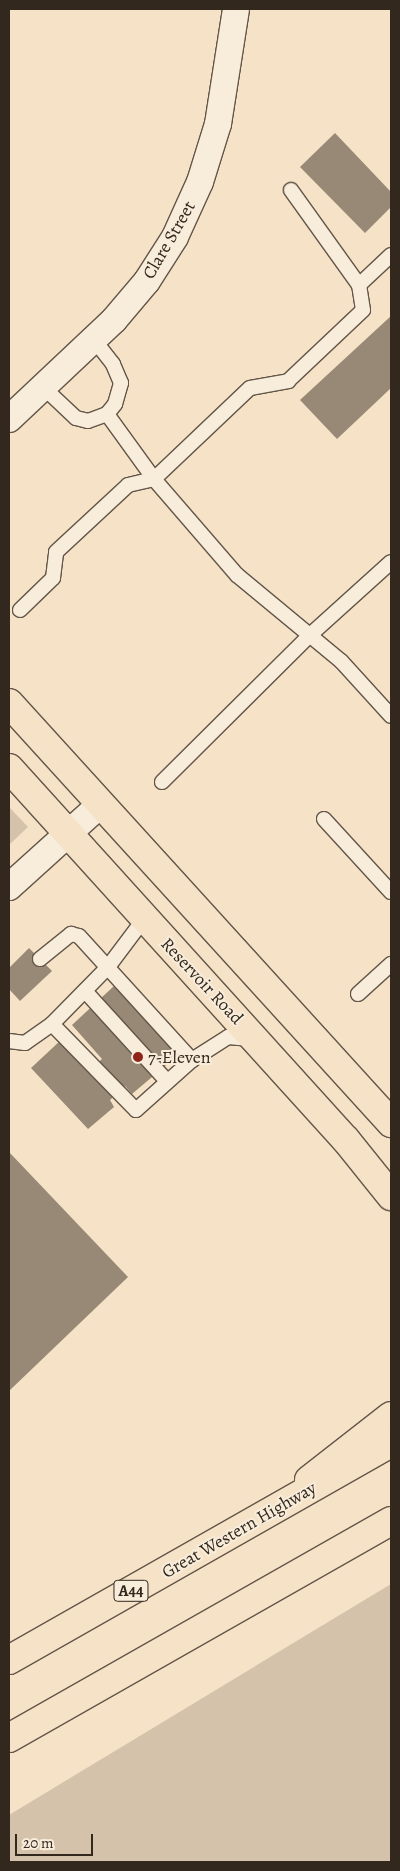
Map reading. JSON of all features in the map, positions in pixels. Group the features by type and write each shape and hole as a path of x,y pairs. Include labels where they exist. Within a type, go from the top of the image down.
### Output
{"main road":[{"path":"9,703 391,1123"},
{"name":"Reservoir Road","path":"9,768 144,919 256,1040 391,1196"},
{"path":"254,1522 391,1416"},
{"name":"Great Western Highway","path":"9,1660 391,1444"},
{"path":"9,1738 391,1521"}],"street":[{"name":"Clare Street","path":"9,419 94,340 147,281 189,208 218,124 236,9"},
{"path":"9,887 101,804"}],"lane":[{"path":"20,610 53,578 56,552 128,485 154,480 250,388 288,381 363,310 359,285 291,190"},
{"path":"359,285 391,255"},
{"path":"42,387 76,418 88,421 106,414 120,393 121,383 113,364 94,340"},
{"path":"106,414 154,480 237,575 341,661 391,716"},
{"path":"162,782 309,636 391,562"},
{"path":"324,819 391,892"},
{"path":"9,1041 25,1043 52,1024 108,967 144,919"},
{"path":"40,960 71,934 79,936 192,1060"},
{"path":"358,994 391,964"},
{"path":"85,991 167,1081"},
{"path":"52,1024 136,1110 192,1060 228,1037 256,1040"}],"shaded area":[{"path":"9,807 28,827 9,845"},
{"path":"391,1584 391,1862 9,1862 9,1815"}],"building":[{"path":"335,133 391,192 391,207 365,233 300,167"},
{"path":"391,316 391,388 337,439 300,400"},
{"path":"29,948 52,971 20,1001 9,989 9,968"},
{"name":"7-Eleven","path":"114,986 178,1055 132,1094 125,1086 110,1100 114,1107 88,1129 31,1068 61,1040 89,1071 102,1059 72,1025"},
{"path":"9,1152 128,1277 9,1391"}],"place":[{"name":"7-Eleven","path":"138,1057"}]}
